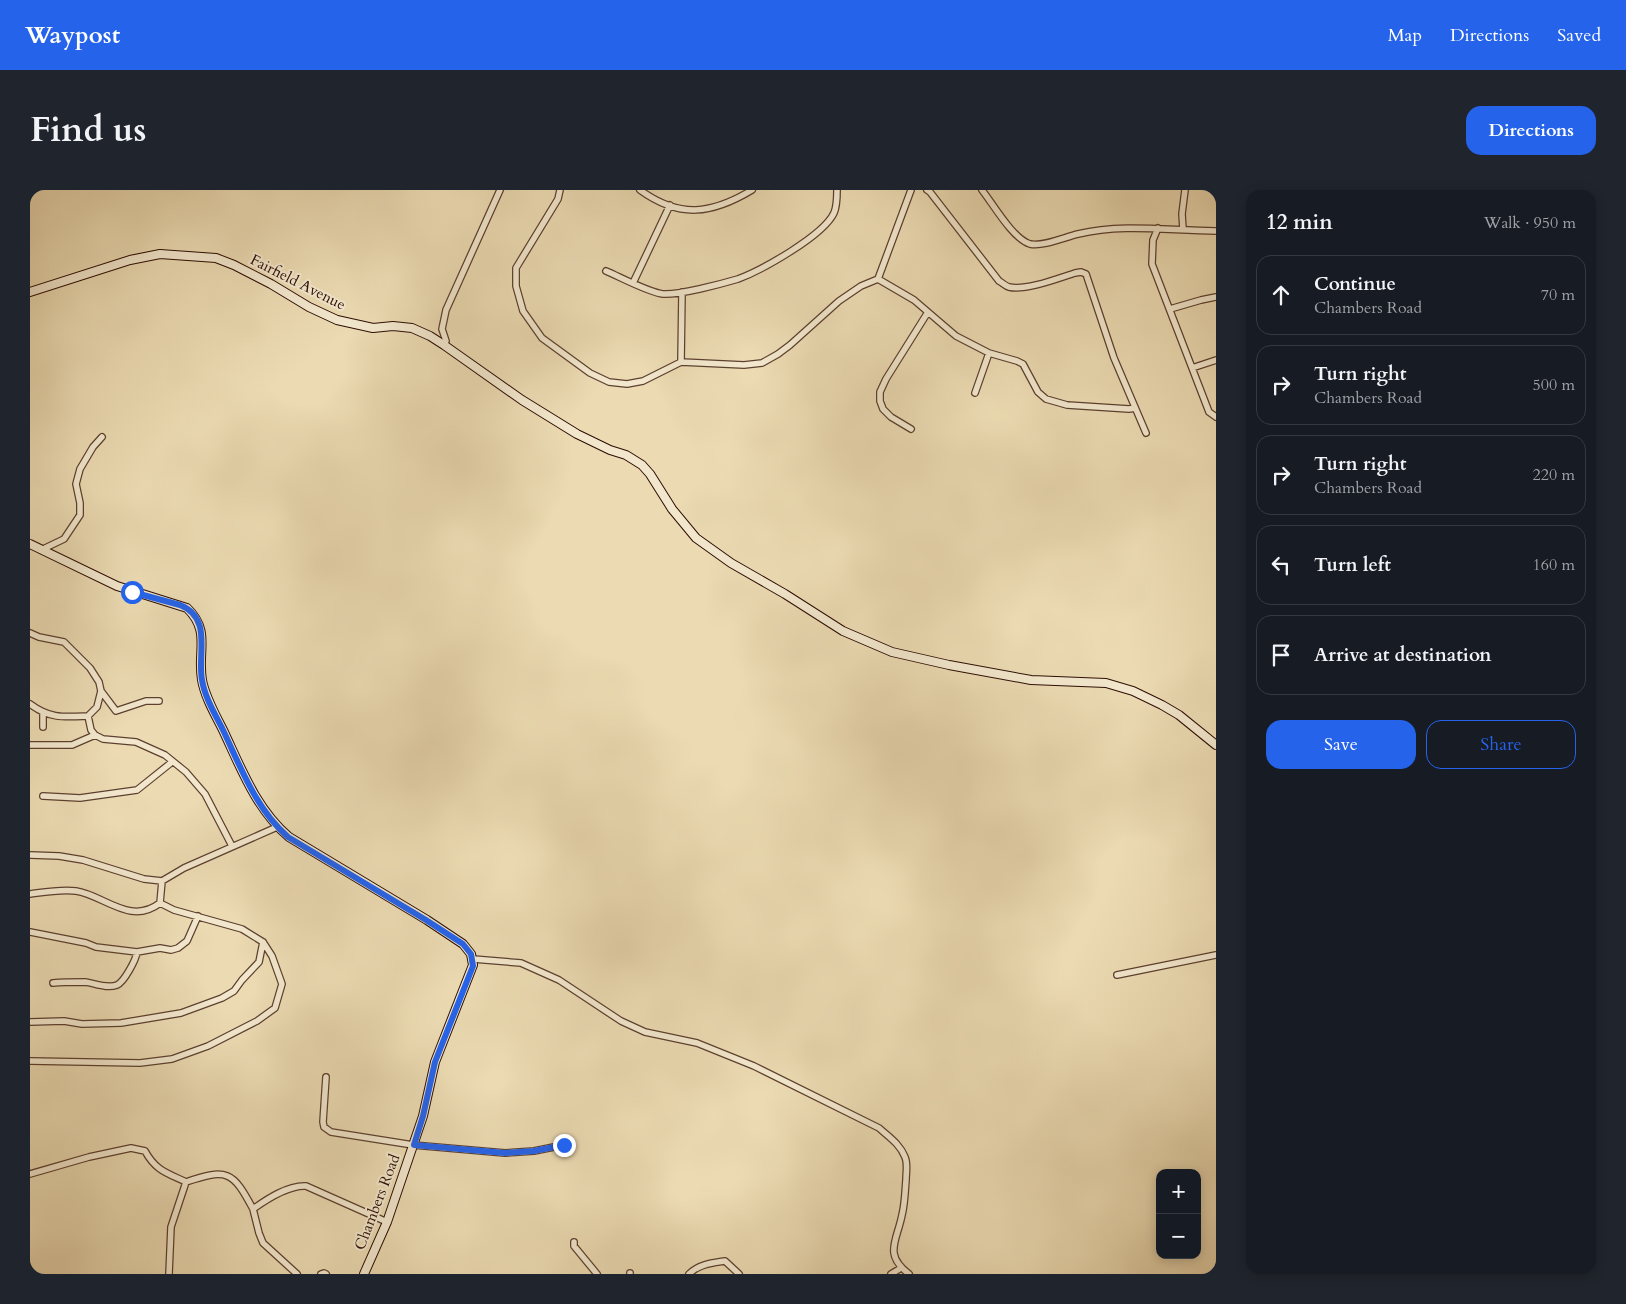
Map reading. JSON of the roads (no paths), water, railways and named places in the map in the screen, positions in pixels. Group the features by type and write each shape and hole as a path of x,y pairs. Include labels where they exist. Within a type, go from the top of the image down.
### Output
{"street":[{"path":"444,345 446,341 442,329 446,310 500,190"},
{"path":"560,190 558,199 516,268 516,286 523,311 542,338 590,373 609,382 628,384 643,381 681,362 744,365 762,363 778,354 839,300 860,286 878,279 912,190"},
{"path":"640,190 656,200 696,211 710,209 739,198 752,190"},
{"path":"606,272 662,294 682,292 738,279 765,267 814,236 834,213 837,202 837,190"},
{"path":"927,190 999,281 1007,287 1034,286 1075,273 1081,272 1086,274 1114,358 1146,434"},
{"path":"982,190 1020,238 1029,244 1039,244 1081,234 1127,228 1216,231"},
{"path":"1183,229 1182,214 1185,190"},
{"path":"633,283 670,205"},
{"path":"1158,228 1153,240 1152,264 1209,412 1216,417"},
{"name":"Fairfield Avenue","path":"30,292 130,260 160,254 216,258 249,272 309,307 337,320 373,328 393,326 412,328 430,336 522,400 577,434 642,464 672,509 696,538 731,563 785,594 843,631 892,652 949,666 1032,680 1106,683 1133,691 1179,715 1216,745"},
{"path":"878,279 914,300 956,336 989,353 1023,364 1038,392 1046,399 1067,405 1135,408"},
{"path":"681,362 682,292"},
{"path":"1170,309 1216,297"},
{"path":"911,428 891,417 883,409 880,401 880,392 886,379 928,312"},
{"path":"974,393 989,353"},
{"path":"1192,368 1216,360"},
{"path":"41,550 64,539 80,515 80,503 76,484 80,469 88,454 102,437"},
{"path":"30,544 117,586 187,608 194,615 202,633 201,673 208,698 250,788 266,814 288,837 463,944 473,959 521,963 559,980 620,1020 645,1032 697,1043 754,1066 879,1128 896,1143 906,1158 907,1167 902,1214 894,1248 894,1259 909,1274"},
{"path":"30,633 39,637 64,642 90,668 113,710 116,711 146,701 159,701"},
{"path":"30,704 43,713 55,716 88,716 97,707 101,691"},
{"path":"43,713 43,727"},
{"path":"88,716 91,730 95,735 103,739 136,742 165,755 186,772 205,794 232,846"},
{"path":"30,745 72,745 95,735"},
{"path":"42,796 80,798 138,790 172,762"},
{"path":"30,855 59,856 83,860 144,879 162,881 184,868 277,827"},
{"path":"30,894 54,891 79,891 114,907 134,911 153,908 160,903 162,881"},
{"path":"30,1061 140,1063 172,1059 208,1046 258,1021 276,1008 282,984 272,956 263,942 242,929 174,910 160,903"},
{"path":"30,932 86,943 96,947 137,952 160,948 170,950 178,948 187,940 198,916"},
{"path":"30,1022 64,1020 82,1024 121,1023 181,1013 222,998 234,991 259,962 263,942"},
{"path":"53,983 88,982 110,986 116,985 125,978 137,957 137,952"},
{"path":"1116,975 1216,954"},
{"name":"Chambers Road","path":"364,1274 387,1222 414,1145 423,1116 435,1062 471,971 473,959"},
{"path":"326,1077 323,1122 326,1129 331,1132 414,1145 505,1153 534,1151 564,1145"},
{"path":"30,1174 89,1157 131,1148 145,1151 151,1162 160,1170 186,1182 206,1175 221,1174 234,1178 253,1209 263,1244 297,1274"},
{"path":"168,1274 171,1226 186,1182"},
{"path":"253,1209 296,1186 306,1186 387,1222"},
{"path":"574,1242 574,1246 597,1274"},
{"path":"689,1274 693,1270 708,1264 725,1262 740,1274"},
{"path":"891,1274 901,1268"},
{"path":"321,1274 326,1274"}]}
